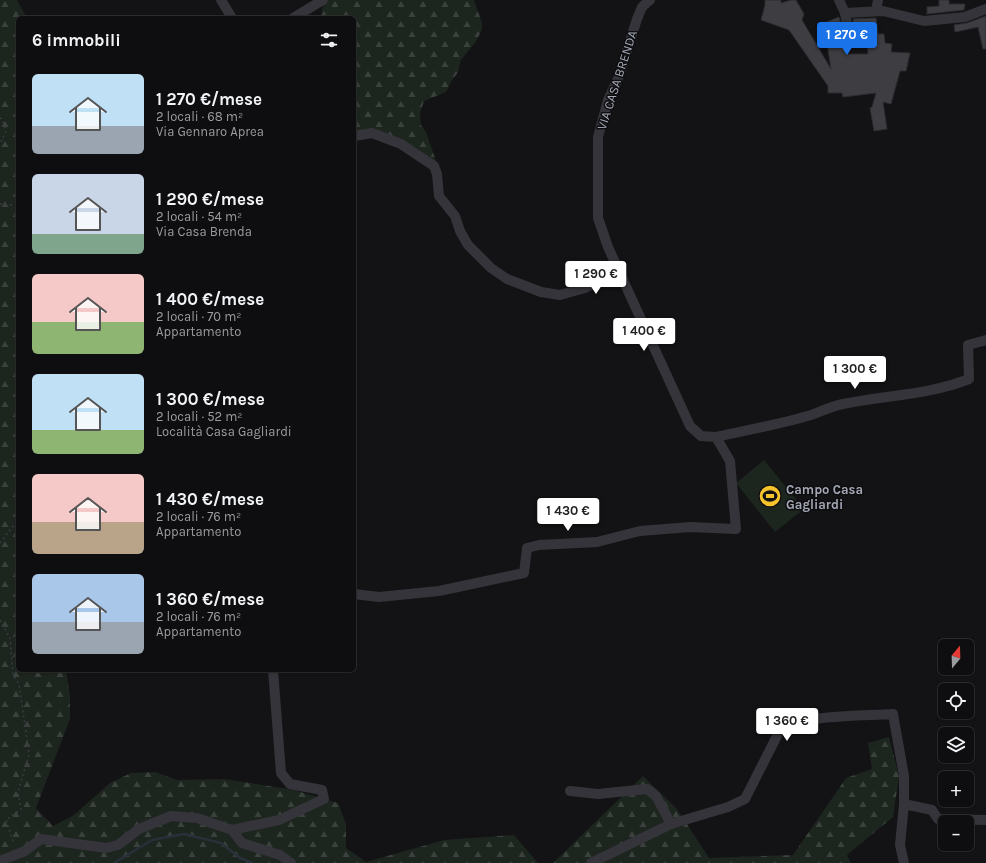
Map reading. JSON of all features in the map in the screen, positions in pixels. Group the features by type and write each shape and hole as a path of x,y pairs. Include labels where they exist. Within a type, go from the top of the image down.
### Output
{"street":[{"path":"221,0 231,16"},
{"path":"296,16 322,0"},
{"name":"VIA CASA BRENDA","path":"650,0 642,7 636,19 618,79 608,100 598,137 598,218 608,247 690,426 701,436 716,437"},
{"path":"839,0 845,13 848,29"},
{"path":"876,11 878,0"},
{"path":"845,13 883,11 924,21 965,17 985,10 982,0"},
{"path":"356,136 372,133 401,144 434,166 437,174 440,196 455,216 460,231 468,245 491,268 507,279 541,292 560,295 585,288 618,269"},
{"path":"356,594 379,597 439,591 524,573 527,548 539,545 597,542 647,530 690,527 736,529 730,461 716,437 811,415 841,404 951,386 969,378 968,345 986,340"},
{"path":"2,859 25,850 41,839 106,848 118,845 139,829 171,816 197,818 232,830 279,820 324,799 322,790 290,784 281,773 273,672"},
{"path":"591,863 671,824 728,807 745,799 782,726 796,722 830,717 893,714 904,776 904,804 900,845 904,863"},
{"path":"570,791 598,794 647,789 656,796 671,824"},
{"path":"904,804 932,810 938,819 986,820"},
{"path":"232,830 242,843 280,855 291,863"}],"path":[{"path":"0,118 2,119 6,131 0,144"},
{"path":"0,204 16,205"},
{"path":"0,543 16,523"},
{"path":"0,620 10,638 13,674 19,684 29,754 18,792 21,809 6,820 17,854"}],"green space":[{"path":"0,0 17,0 26,16 16,16 16,672 66,672 70,696 70,719 36,808 53,826 74,815 110,783 131,773 155,772 177,780 224,779 294,790 338,803 346,824 346,848 366,862 444,840 514,835 538,863 0,863"},
{"path":"327,0 474,0 482,23 482,29 477,40 461,60 458,72 446,92 424,101 420,113 421,125 426,132 437,164 402,141 356,132 356,16 321,16 322,9"},
{"name":"Campo Casa Gagliardi","path":"764,460 804,509 775,532 736,483"},
{"path":"889,737 899,776 893,817 847,855 851,863 553,863 643,776 677,809 709,858 793,855 846,778 872,769 868,743"}],"building":[{"path":"765,0 781,0 781,3 796,0 804,14 802,20 831,69 824,23 839,17 843,33 849,35 854,31 853,19 876,18 878,34 884,34 885,43 892,44 891,52 910,53 906,71 900,71 891,104 883,102 887,129 874,131 870,108 872,107 876,93 843,97 842,93 828,93 828,86 789,30 761,20","holes":["867,35 868,54 847,54 844,37"]},
{"path":"939,0 949,0 949,4 965,4 964,10 927,14 927,7 939,6"},
{"path":"986,16 986,49 983,49 978,27 955,32 954,25 967,23"}],"waterway":[{"path":"114,863 152,840 184,834 221,843 240,858 252,863"}],"place":[{"name":"Campo Casa Gagliardi","path":"770,496"}]}
